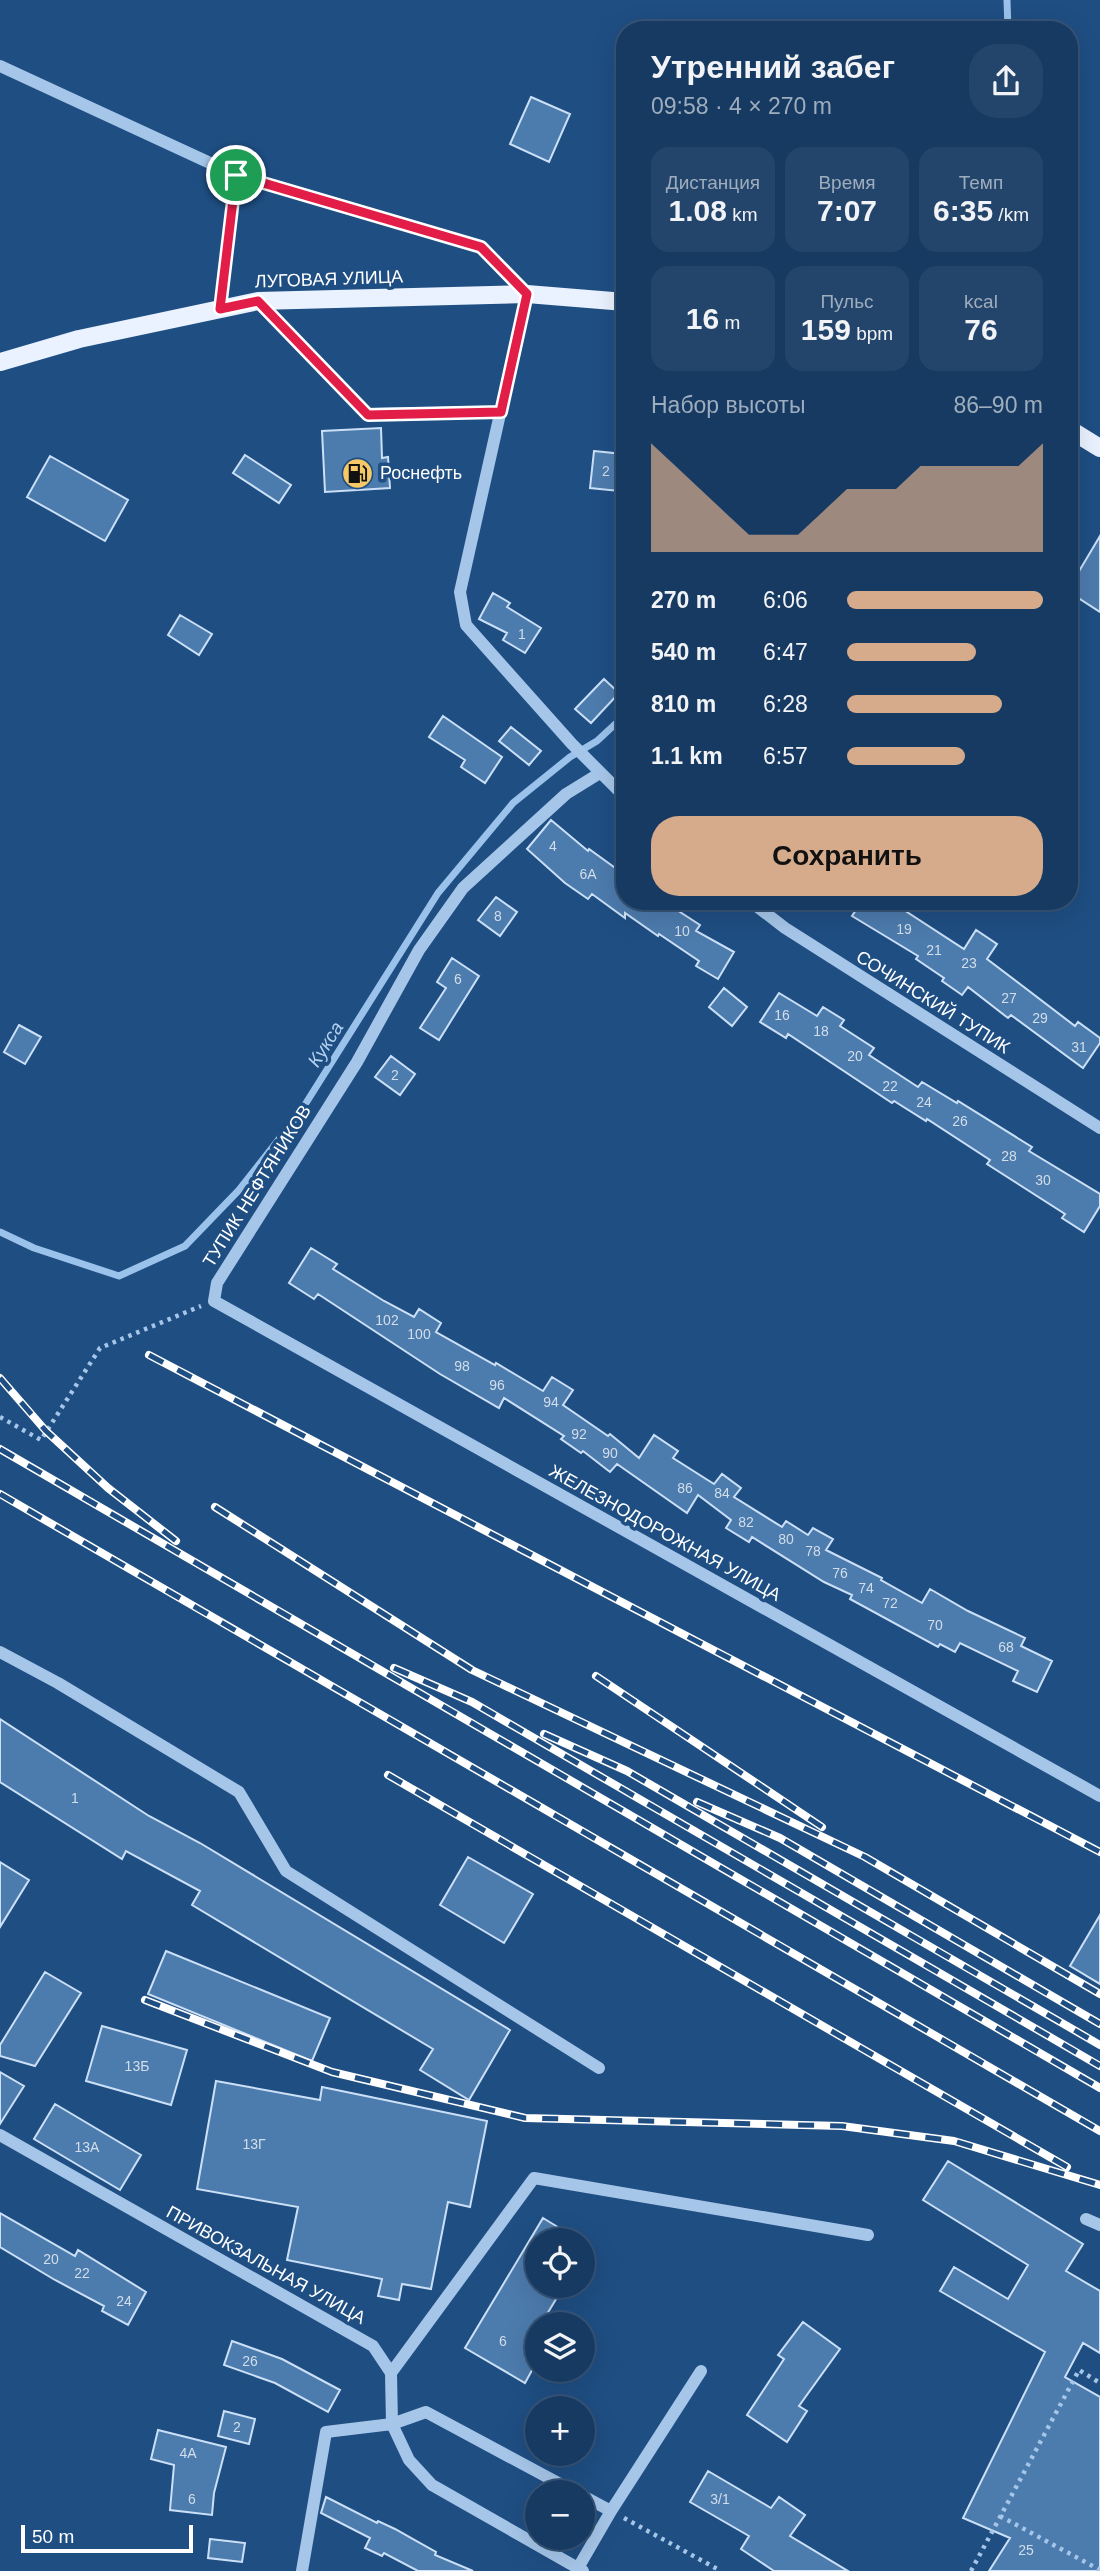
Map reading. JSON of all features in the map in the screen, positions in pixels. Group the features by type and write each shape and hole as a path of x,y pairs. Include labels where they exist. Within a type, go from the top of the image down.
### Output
{"main road":[{"name":"ЛУГОВАЯ УЛИЦА","path":"0,362 79,339 258,301 527,294 616,301"},
{"path":"1078,435 1100,448"}],"street":[{"path":"0,66 236,175 481,247 527,294 460,592 466,625 572,744 616,789"},
{"path":"220,309 236,175"},
{"path":"258,301 368,415 501,412"},
{"name":"ТУПИК НЕФТЯНИКОВ","path":"214,1301 217,1283 357,1062 419,950 463,888 566,794 600,774"},
{"name":"СОЧИНСКИЙ ТУПИК","path":"762,910 785,928 1100,1128"},
{"name":"ЖЕЛЕЗНОДОРОЖНАЯ УЛИЦА","path":"214,1301 1100,1796"},
{"path":"0,1652 58,1683 239,1792 286,1871 599,2068"},
{"name":"ПРИВОКЗАЛЬНАЯ УЛИЦА","path":"0,2135 373,2346 391,2373"},
{"path":"701,2371 611,2511 580,2569 432,2485 409,2459 392,2424 391,2373 534,2178 868,2235"},
{"path":"1086,2219 1100,2225"},
{"path":"302,2571 326,2432 392,2424 426,2412 553,2480"},
{"path":"595,2502 611,2511"}],"path":[{"path":"0,1417 41,1440 100,1348 214,1301"},
{"path":"971,2571 1079,2370 1100,2383"},
{"path":"611,2511 721,2571"},
{"path":"1000,2516 1100,2570"}],"building":[{"path":"531,97 570,114 549,162 510,144"},
{"name":"Роснефть","path":"381,428 382,458 388,457 390,488 325,492 322,431"},
{"path":"594,451 616,453 616,491 590,488"},
{"path":"245,455 291,485 279,503 233,473"},
{"path":"50,456 128,500 105,541 27,497"},
{"path":"1100,536 1100,612 1078,598 1078,573"},
{"path":"493,593 510,603 507,607 541,628 525,653 503,640 507,633 479,619"},
{"path":"180,615 212,634 199,655 168,635"},
{"path":"604,679 616,690 616,696 591,723 575,709"},
{"path":"443,716 502,757 485,783 461,767 465,760 429,737"},
{"path":"511,727 541,751 529,765 499,741"},
{"path":"551,820 588,851 589,849 616,868 616,910 677,910 700,925 696,931 734,952 718,979 696,966 699,961 625,913 625,918 592,894 588,899 565,883 527,849"},
{"path":"496,897 517,912 500,936 478,920"},
{"path":"856,910 904,910 964,949 976,930 997,944 987,959 1075,1026 1078,1022 1100,1038 1100,1043 1083,1068 1011,1015 1008,1018 968,987 962,995 942,981 944,978 916,959 918,956 852,916"},
{"path":"452,958 479,976 439,1040 420,1028 446,988 437,982"},
{"path":"724,988 747,1007 732,1026 709,1007"},
{"path":"779,993 817,1016 823,1007 844,1020 840,1026 874,1048 869,1055 918,1087 922,1082 957,1103 958,1101 1032,1147 1029,1151 1100,1194 1100,1206 1084,1232 1062,1218 1065,1214 987,1164 990,1160 927,1119 926,1121 894,1101 892,1103 788,1034 786,1038 760,1022"},
{"path":"19,1025 41,1037 25,1064 4,1052"},
{"path":"391,1056 415,1074 400,1095 375,1077"},
{"path":"311,1248 337,1264 333,1269 384,1301 414,1317 419,1309 441,1323 436,1332 495,1365 496,1363 543,1391 552,1377 573,1390 563,1405 608,1436 610,1434 639,1458 654,1435 678,1451 673,1458 714,1484 722,1474 741,1488 734,1497 782,1527 786,1521 808,1535 813,1528 833,1539 826,1550 882,1578 881,1580 922,1603 930,1589 968,1611 1025,1638 1021,1646 1052,1661 1037,1692 1013,1681 1018,1671 960,1643 955,1652 940,1644 938,1647 850,1599 852,1595 824,1582 752,1537 749,1542 726,1528 731,1520 698,1495 687,1513 617,1464 610,1472 583,1451 581,1453 561,1439 564,1436 504,1398 499,1408 440,1374 318,1294 314,1299 289,1283"},
{"path":"0,1719 149,1816 200,1843 510,2030 469,2100 420,2070 433,2049 192,1905 200,1891 126,1851 122,1859 0,1782"},
{"path":"468,1857 533,1894 504,1943 440,1905"},
{"path":"0,1862 29,1880 0,1927"},
{"path":"1100,1915 1100,1984 1070,1966"},
{"path":"166,1951 330,2018 312,2061 148,1994"},
{"path":"45,1972 81,1993 35,2066 0,2056 0,2045"},
{"path":"102,2026 187,2050 171,2105 86,2081"},
{"path":"0,2072 24,2086 0,2124"},
{"path":"216,2081 320,2100 322,2087 487,2121 470,2207 448,2202 431,2289 402,2284 399,2300 378,2296 382,2279 287,2260 298,2207 197,2189"},
{"path":"55,2104 141,2155 120,2190 34,2139"},
{"path":"948,2161 1083,2244 1066,2271 1100,2291 1100,2353 1083,2343 1065,2377 1100,2397 1100,2571 989,2571 1010,2538 963,2518 1045,2352 940,2291 954,2267 1008,2299 1028,2265 923,2200"},
{"path":"0,2213 75,2256 78,2250 146,2292 128,2325 102,2311 104,2306 0,2247"},
{"path":"543,2218 559,2228 537,2228"},
{"path":"525,2248 525,2298 557,2298 548,2312 525,2312 525,2383 465,2348"},
{"path":"803,2322 840,2349 799,2406 807,2411 787,2442 747,2415 784,2359 778,2355"},
{"path":"232,2341 282,2359 340,2390 328,2412 275,2383 224,2365"},
{"path":"224,2411 255,2419 249,2444 218,2436"},
{"path":"158,2430 226,2447 214,2493 212,2515 170,2510 174,2465 151,2459"},
{"path":"708,2471 771,2508 779,2497 805,2515 790,2536 848,2571 774,2571 741,2549 749,2536 690,2502"},
{"path":"326,2497 377,2523 378,2521 395,2529 436,2552 435,2555 473,2571 418,2571 384,2553 382,2556 365,2548 370,2538 321,2513"},
{"path":"210,2539 245,2543 242,2562 208,2558"}],"waterway":[{"name":"Кукса","path":"1007,0 1008,21"},
{"name":"Кукса","path":"0,1232 34,1248 119,1276 185,1246 239,1190 301,1111 438,893 513,803 570,757 597,741 616,723"}],"railway":[{"path":"149,1355 1100,1852"},
{"path":"0,1378 46,1431 108,1488 176,1541"},
{"path":"0,1449 1100,2088"},
{"path":"0,1494 1100,2131"},
{"path":"215,1507 472,1670 865,1857 1100,1994"},
{"path":"394,1668 472,1702 1100,2066"},
{"path":"596,1676 822,1827"},
{"path":"544,1734 627,1771 1100,2045"},
{"path":"388,1775 1067,2167"},
{"path":"697,1802 780,1838 1100,2024"},
{"path":"145,2000 332,2072 525,2118 842,2126 954,2141 1100,2185"}],"place":[{"name":"Роснефть","path":"357,473"}],"route":[{"path":"236,175 481,247 527,294 501,412 368,415 258,301 220,309 236,175"}]}
